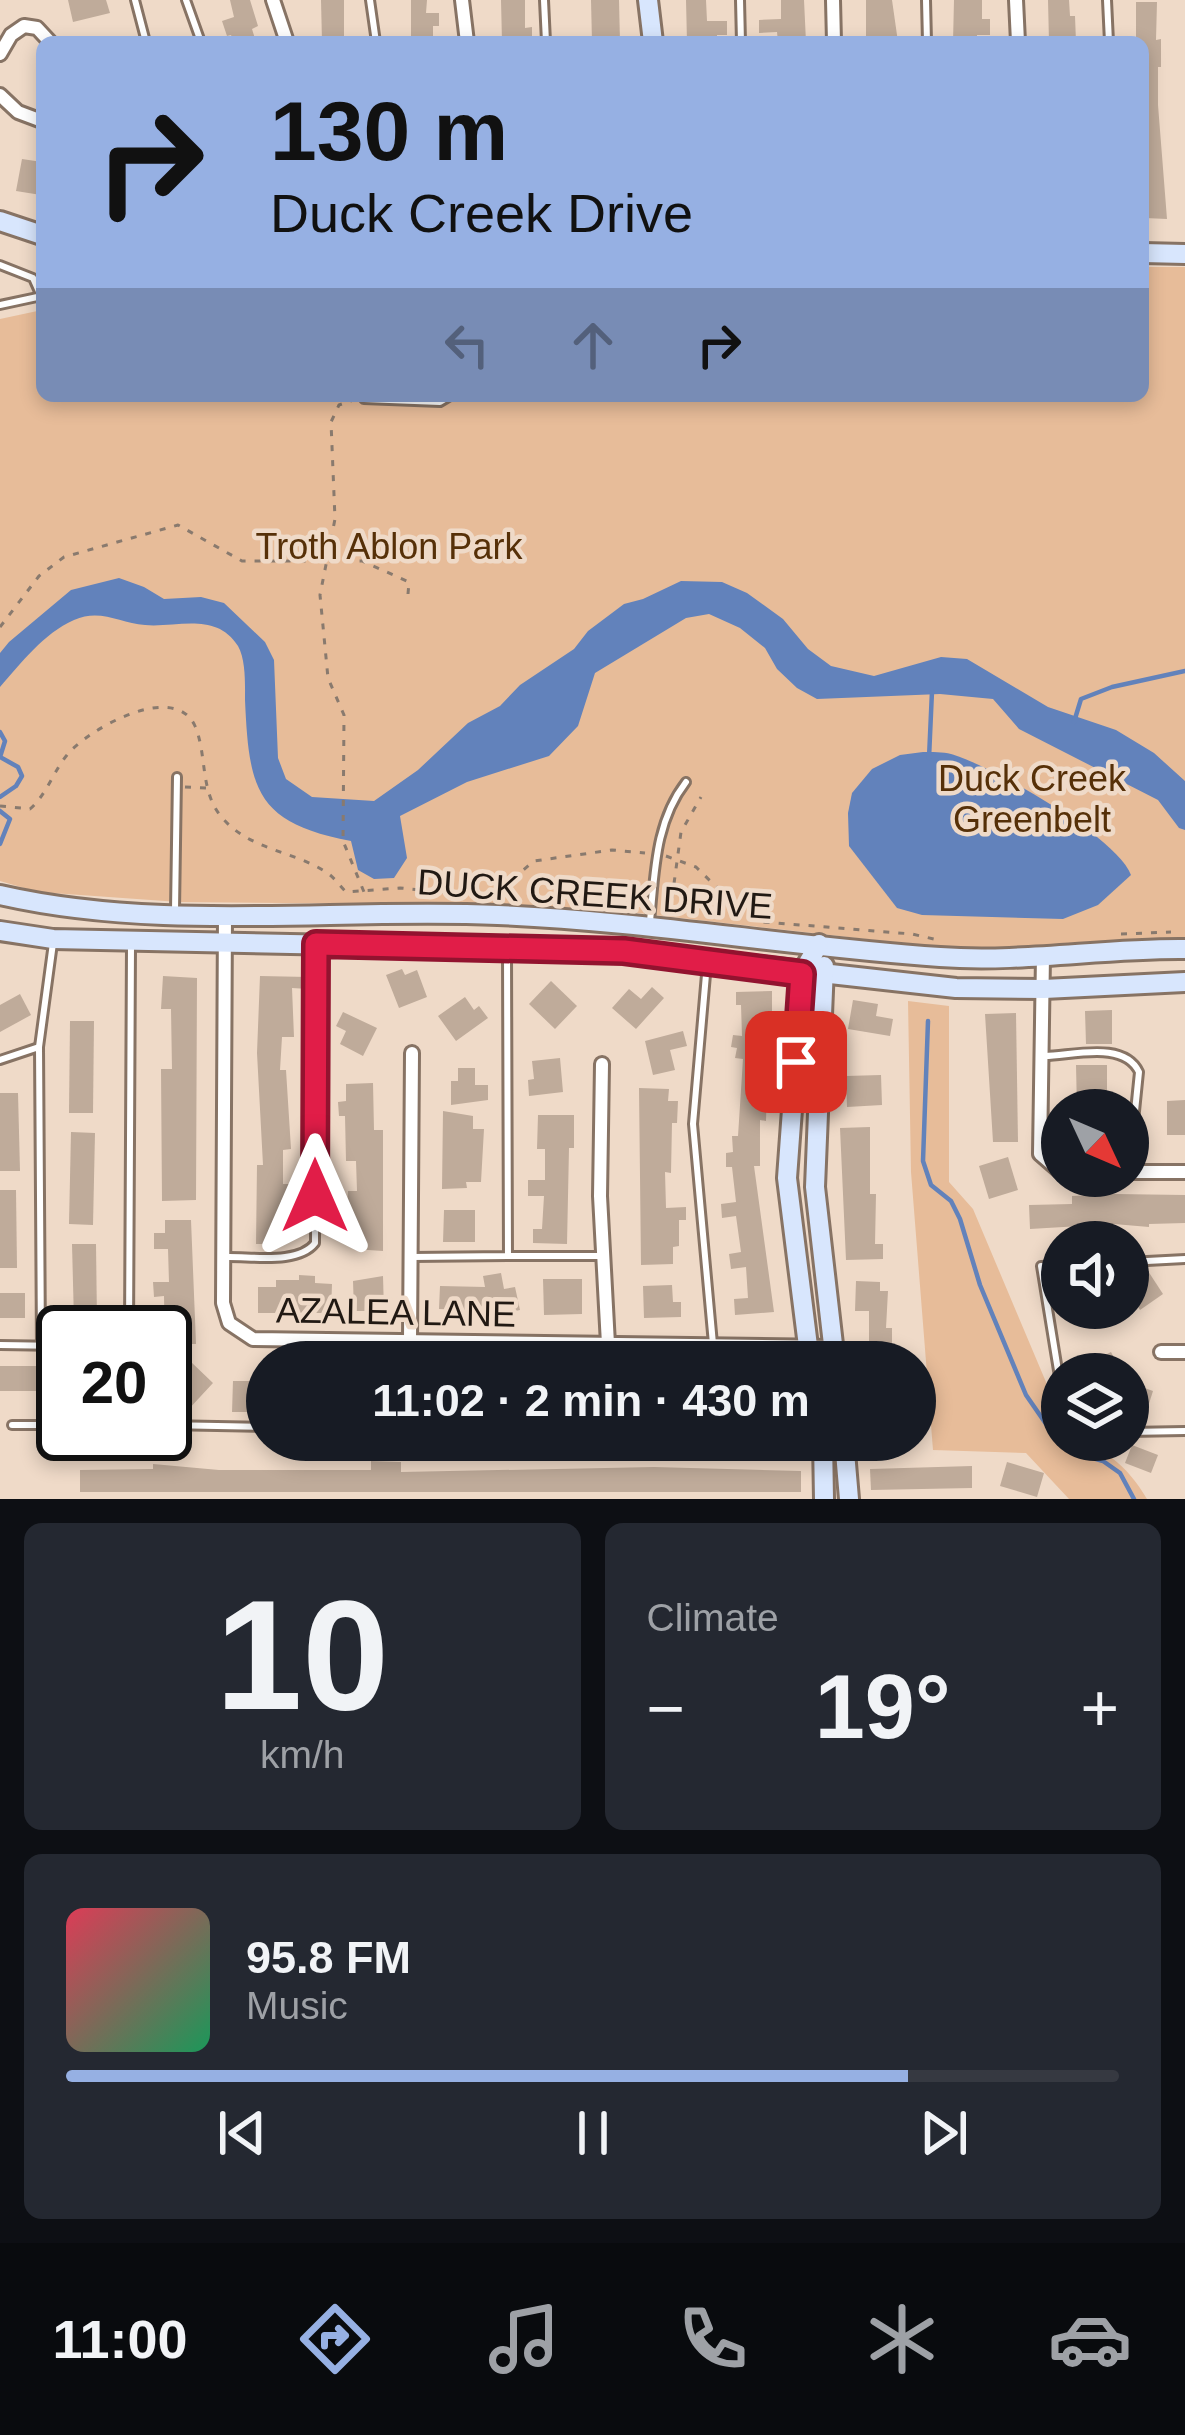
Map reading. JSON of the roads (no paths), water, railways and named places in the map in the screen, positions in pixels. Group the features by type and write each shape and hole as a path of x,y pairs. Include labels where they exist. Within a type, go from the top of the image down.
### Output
{"main road":[{"path":"648,0 651,36"},
{"path":"0,221 36,233"},
{"path":"1149,254 1185,254"},
{"name":"DUCK CREEK DRIVE","path":"0,896 98,912 494,915 650,925 943,958 1042,956 1183,941"},
{"name":"DUCK CREEK DRIVE","path":"0,931 53,939 624,951 956,988 1185,982"},
{"path":"807,1341 787,1178 802,974 819,944"},
{"path":"819,944 826,975 814,1142 833,1341"},
{"path":"823,1461 824,1499"},
{"path":"846,1461 849,1499"}],"street":[{"path":"273,0 285,36"},
{"path":"462,0 466,36"},
{"path":"833,0 834,36"},
{"path":"1016,0 1018,36"},
{"path":"0,54 11,35 24,26 37,28 44,36"},
{"path":"0,95 18,112 36,119"},
{"name":"AZALEA LANE","path":"225,914 224,1304 229,1323 253,1339 410,1341"},
{"path":"1041,1155 1042,956"},
{"path":"410,1341 412,1052"},
{"path":"602,1064 608,1341"},
{"path":"1149,1172 1185,1172"},
{"path":"1161,1352 1185,1352"}],"lane":[{"path":"134,0 144,36"},
{"path":"186,0 199,36"},
{"path":"370,0 375,36"},
{"path":"544,0 546,36"},
{"path":"740,0 741,36"},
{"path":"926,0 927,36"},
{"path":"1107,0 1109,36"},
{"path":"0,265 33,278 36,284"},
{"path":"0,305 36,297"},
{"path":"175,914 177,782"},
{"path":"650,925 656,854 666,815 686,782"},
{"path":"41,1305 39,1047 53,939"},
{"path":"129,1305 131,940"},
{"path":"225,1257 296,1256 309,1252 315,1243 316,944"},
{"path":"507,947 508,1256"},
{"path":"707,960 693,1124 712,1341"},
{"path":"0,1060 39,1047"},
{"path":"1041,1056 1122,1053 1134,1060 1139,1072 1137,1089"},
{"path":"412,1257 603,1256"},
{"path":"1149,1261 1185,1259"},
{"path":"0,1345 36,1346"},
{"path":"12,1425 36,1425"},
{"path":"192,1426 246,1427"},
{"path":"1149,1432 1185,1431"}],"water":[{"path":"119,578 164,599 201,597 224,603 265,642 274,660 278,758 286,779 312,797 374,801 418,770 468,723 500,706 520,685 574,649 588,631 624,604 681,581 722,582 783,619 808,649 831,666 874,676 941,657 967,659 1048,707 1116,730 1154,753 1185,781 1185,830 1158,800 1019,729 993,699 940,694 817,699 797,688 777,669 765,648 740,628 709,614 686,618 595,673 578,726 549,756 467,782 400,816 407,858 394,878 374,879 358,870 351,841 295,824 264,798 250,757 242,658 238,646 219,628 83,617 43,641 0,687 0,653 9,642 71,590"},
{"path":"951,754 1022,788 1103,842 1131,875 1098,905 1063,919 922,915 897,908 849,846 848,813 852,793 872,769 900,755"}],"waterway":[{"path":"1074,722 1081,699 1185,671"},
{"path":"929,758 932,691"},
{"path":"0,732 5,741 0,757 18,767 22,776 0,797"},
{"path":"0,811 10,819 0,844"},
{"path":"928,1021 923,1161 931,1185 951,1201 960,1219 980,1285 1026,1395 1053,1434 1072,1452 1103,1461 1120,1473 1134,1499"}],"park label":[{"name":"Troth Ablon Park","path":"389,546"},
{"name":"Duck Creek Greenbelt","path":"1032,798"}]}
